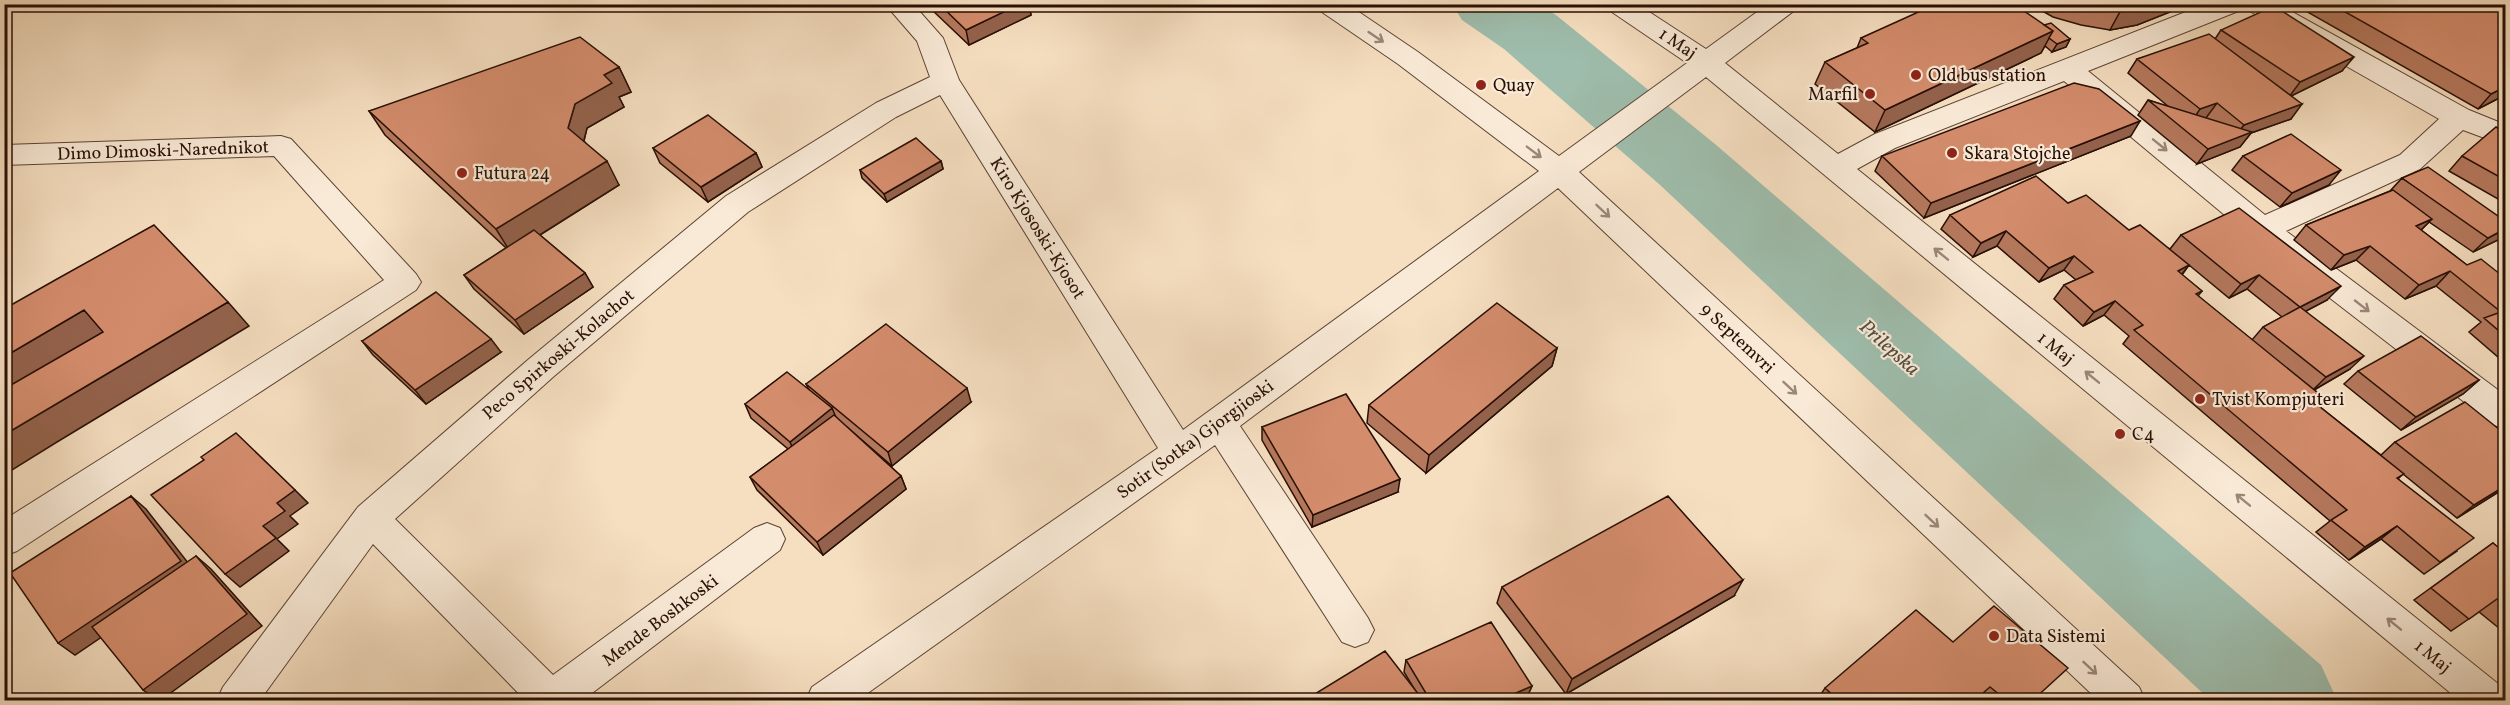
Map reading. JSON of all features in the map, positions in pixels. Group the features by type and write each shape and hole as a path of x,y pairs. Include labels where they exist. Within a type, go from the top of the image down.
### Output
{"street":[{"name":"Kiro Kjososki-Kjosot","path":"898,4 929,38 945,81 1179,452"},
{"name":"9 Septemvri","path":"1328,4 1408,58 1559,171 2125,700"},
{"name":"1 Maj","path":"1618,4 1707,63 2488,700"},
{"name":"Sotir (Sotka) Gjorgjioski","path":"838,697 1219,423 1786,4"},
{"path":"1835,168 1885,141 2232,4"},
{"path":"2258,4 2459,117 2505,136"},
{"path":"2066,68 2262,229 2498,402"},
{"name":"Peco Spirkoski-Kolachot","path":"237,700 371,518 541,368 737,204 886,110 945,81"},
{"path":"2262,229 2410,162 2459,117"},
{"name":"Dimo Dimoski-Narednikot","path":"4,155 281,146 405,282 4,540"},
{"path":"1219,423 1355,630"},
{"name":"Mende Boshkoski","path":"371,518 552,700 767,539"}],"building":[{"path":"939,4 1020,4 966,30"},
{"name":"Old bus station","path":"1936,4 2014,4 2053,31 1885,110 1825,62 1868,43 1861,38"},
{"path":"2086,4 2152,4 2121,10"},
{"path":"2331,4 2505,4 2505,87 2491,94"},
{"path":"2274,6 2354,57 2300,82 2221,30"},
{"path":"2051,23 2070,39 2057,44 2049,38 2053,31 2044,25"},
{"path":"2209,34 2302,104 2244,125 2217,103 2200,109 2137,59"},
{"path":"580,37 619,67 604,75 612,83 575,104 568,128 607,161 496,229 369,111"},
{"path":"2074,83 2099,89 2140,121 1931,203 1882,156"},
{"path":"2148,100 2252,132 2208,149"},
{"path":"708,115 756,153 701,187 653,148"},
{"path":"2496,127 2505,132 2505,180 2462,156"},
{"path":"2291,134 2341,170 2292,193 2243,156"},
{"path":"916,138 941,161 884,194 860,170"},
{"path":"2428,167 2505,221 2505,229 2488,238 2402,178"},
{"path":"2036,176 2068,203 2086,195 2129,230 2140,225 2189,265 2178,271 2202,291 2196,294 2318,393 2309,398 2404,474 2397,478 2474,538 2440,562 2397,526 2365,547 2331,520 2347,510 2134,330 2143,325 2115,301 2094,312 2064,285 2093,272 2074,256 2049,268 2006,231 1981,243 1950,215"},
{"path":"2393,190 2432,219 2416,226 2467,265 2481,259 2505,278 2505,336 2484,318 2501,312 2450,271 2419,285 2370,246 2344,255 2306,225"},
{"path":"2239,208 2341,286 2300,307 2259,275 2241,284 2181,235"},
{"path":"154,225 228,302 4,435 4,389 103,332 84,310 4,357 4,309"},
{"path":"534,230 585,273 515,320 464,275"},
{"path":"436,292 491,339 415,390 362,341"},
{"path":"1497,303 1557,348 1429,455 1369,405"},
{"path":"2300,307 2364,356 2326,377 2263,327"},
{"path":"886,324 967,388 888,452 806,384"},
{"path":"2421,336 2479,380 2416,417 2358,371"},
{"path":"787,372 832,408 790,442 745,404"},
{"path":"1346,394 1400,479 1313,515 1262,427"},
{"path":"2465,402 2505,434 2505,486 2474,505 2395,442"},
{"path":"834,415 901,476 817,542 750,477"},
{"path":"236,433 295,490 277,503 285,511 263,526 276,538 225,574 151,495 204,460 201,457"},
{"path":"131,496 181,561 58,643 10,573"},
{"path":"1668,496 1743,580 1572,679 1502,587"},
{"path":"2493,543 2505,553 2505,606 2497,599 2469,619 2431,588"},
{"path":"196,556 247,614 143,690 92,627"},
{"path":"1994,606 2068,668 2033,700 2006,700 1990,687 1975,700 1838,700 1825,688 1916,610 1953,642"},
{"path":"1491,622 1532,686 1500,700 1430,700 1406,660"},
{"path":"1385,651 1423,700 1305,700"}],"waterway":[{"name":"Prilepska","path":"1487,4 1530,32 1687,164 2284,700"}],"place":[{"name":"Old bus station","path":"1916,75"},
{"name":"Quay","path":"1481,85"},
{"name":"Marfil","path":"1870,94"},
{"name":"Skara Stojche","path":"1952,153"},
{"name":"Futura 24","path":"462,173"},
{"name":"Tvist Kompjuteri","path":"2200,399"},
{"name":"C4","path":"2120,434"},
{"name":"Data Sistemi","path":"1994,636"}]}
